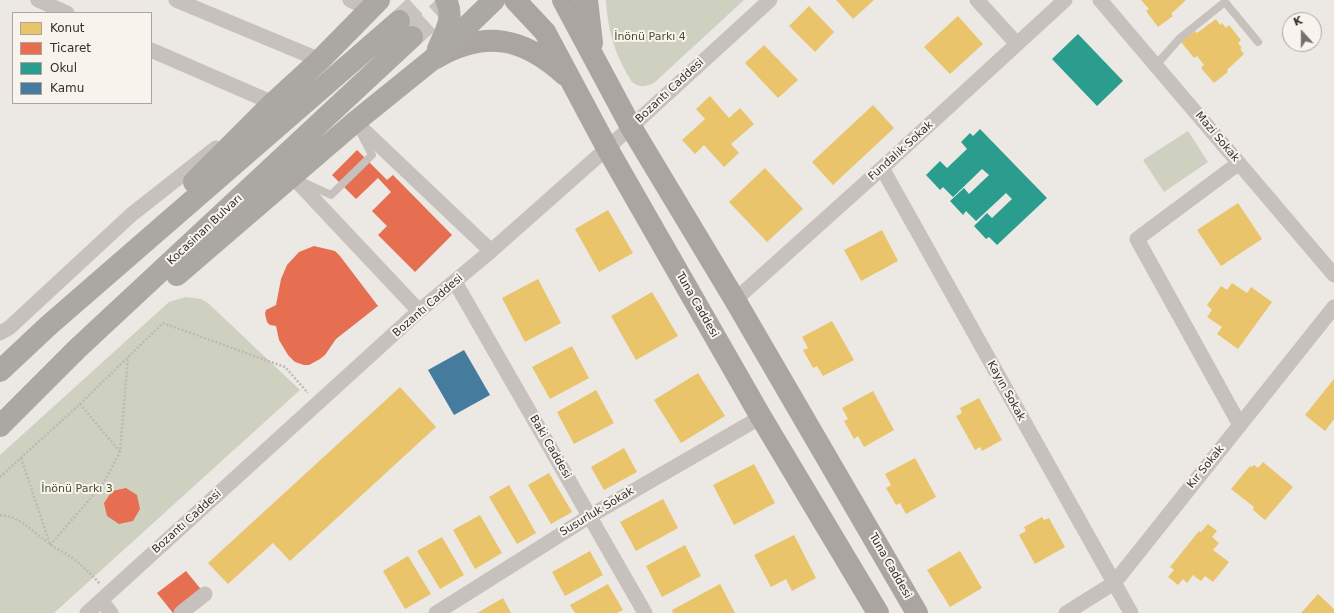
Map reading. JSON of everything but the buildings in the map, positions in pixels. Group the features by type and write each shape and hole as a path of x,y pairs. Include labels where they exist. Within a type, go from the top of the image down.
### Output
{"highway":[{"path":"48,326 273,103 320,60 368,2 389,0"},
{"path":"433,59 450,18 450,12 446,0"},
{"path":"78,348 188,266 355,122 433,59 494,0"},
{"name":"Kocasinan Bulvarı","path":"0,371 48,326 406,29 78,348 0,426"}],"main road":[{"name":"Tuna Caddesi","path":"515,0 545,32 607,148 761,417 878,613"},
{"name":"Tuna Caddesi","path":"563,0 631,127 735,300 917,613"},
{"path":"587,0 589,29 597,63"},
{"path":"433,59 467,44 490,42 510,43 526,48 542,57 572,82"}],"street":[{"path":"38,0 66,12"},
{"path":"176,0 320,60"},
{"name":"Bozantı Caddesi","path":"87,613 419,311 455,282 631,127 770,0"},
{"path":"977,0 1017,44"},
{"name":"Fundalık Sokak","path":"735,300 882,168 1065,0"},
{"name":"Mazi Sokak","path":"1100,0 1334,275"},
{"path":"0,333 9,328 131,214 273,103 152,50"},
{"path":"355,122 491,250"},
{"path":"1239,163 1137,239 1240,425"},
{"name":"Kayın Sokak","path":"882,168 1131,613"},
{"path":"292,176 419,311"},
{"name":"Baki Caddesi","path":"455,282 645,613"},
{"name":"Kır Sokak","path":"1066,613 1114,583 1334,307"},
{"name":"Susurluk Sokak","path":"436,613 590,516 761,417"},
{"path":"181,613 205,594"},
{"path":"104,597 111,613"}],"lane":[{"path":"1156,65 1180,38 1225,2 1258,42"},
{"path":"292,176 331,195 372,155 355,122"}],"path":[{"path":"0,477 80,404 163,323 285,367 318,404"},
{"path":"50,545 104,484 120,452 128,357"},
{"path":"80,404 120,452"},
{"path":"21,458 50,545"},
{"path":"0,515 11,517 21,522 50,545 58,548 82,566 104,597"}],"green space":[{"name":"İnönü Parkı 4","path":"606,0 744,0 655,82 644,86 632,82 618,57 610,29"},
{"path":"1188,131 1208,162 1164,192 1143,160"},
{"name":"İnönü Parkı 3","path":"186,297 201,299 208,303 300,390 54,613 0,613 0,455 169,302"}],"tunnel":[{"path":"399,21 422,0"},
{"path":"412,37 452,0"}]}
